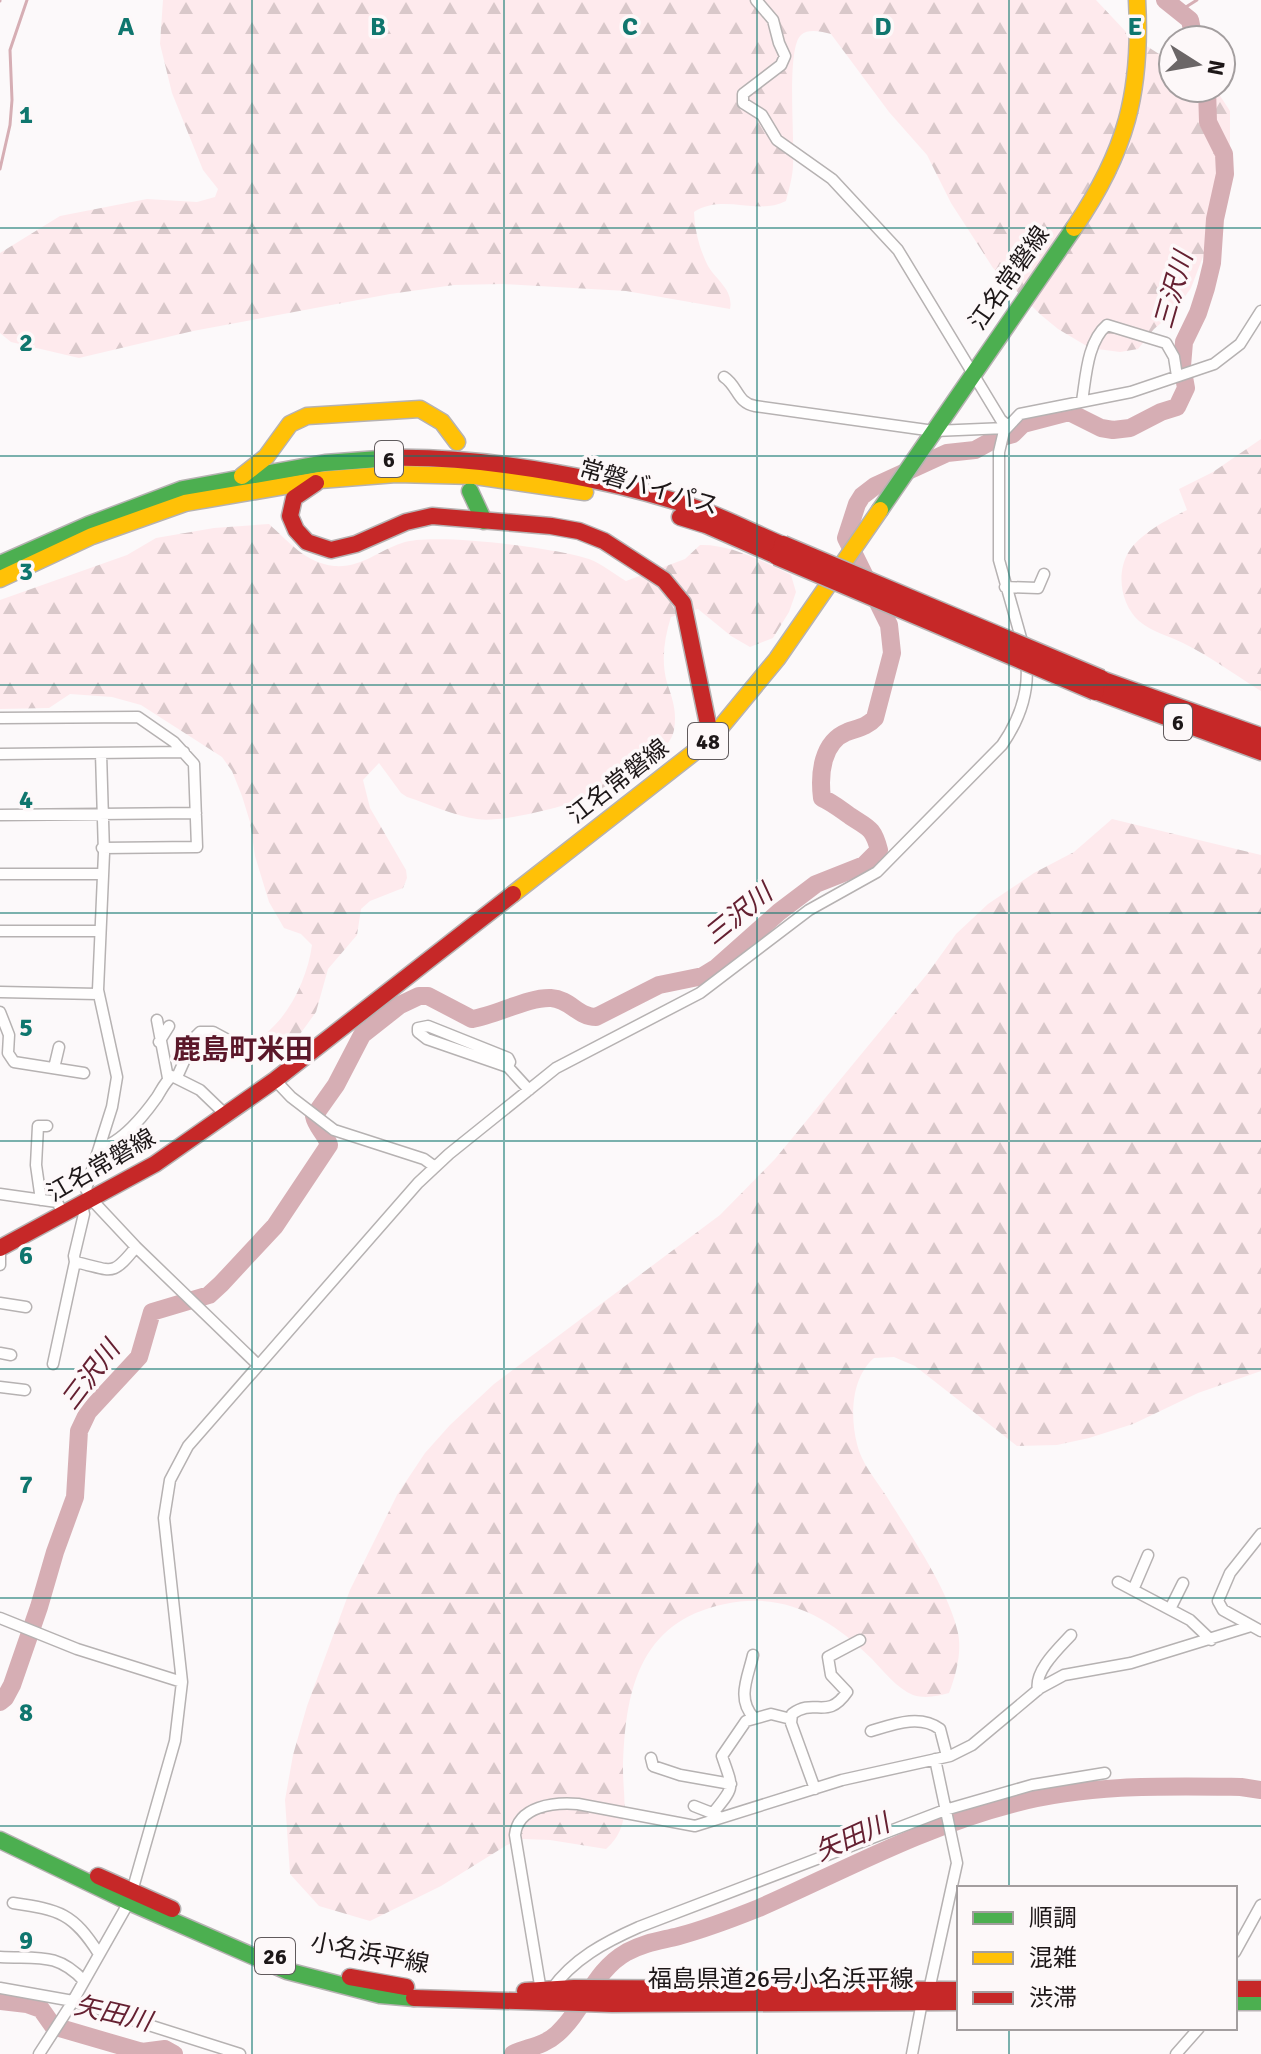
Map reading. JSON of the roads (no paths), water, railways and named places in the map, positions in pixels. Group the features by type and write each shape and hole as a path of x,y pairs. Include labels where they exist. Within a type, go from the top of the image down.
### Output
{"main road":[{"name":"江名常磐線","path":"0,1251 155,1164 275,1080 711,739 777,659 1093,200 1118,153 1133,108 1140,59 1137,0"},
{"path":"290,514 241,485 290,424 307,416 420,409 446,423 457,442"},
{"path":"290,424 287,443 292,451 322,472 291,502 290,514 295,529 306,542 320,549 348,546 417,518 442,517 565,529 591,534 605,541 673,587 687,615 711,739"},
{"name":"常磐バイパス","path":"0,564 88,525 183,489 241,485 410,459 476,463 565,475 709,513 780,551 1261,752"},
{"name":"常磐バイパス","path":"0,579 119,527 241,485"},
{"path":"470,491 484,521"},
{"name":"常磐バイパス","path":"1098,685 1261,736"},
{"name":"小名浜平線","path":"0,1831 287,1971 325,1982 380,1995 435,2000 550,1995 610,1997"},
{"name":"小名浜平線","path":"0,1840 131,1897"},
{"name":"小名浜平線","path":"550,1995 574,1988 610,1997"},
{"path":"1237,1989 1261,1989"},
{"name":"26","path":"925,1996 957,1990"},
{"name":"福島県道26号小名浜平線","path":"610,1997 925,1996 957,2002"},
{"path":"1237,2002 1261,2002"}],"street":[{"path":"756,0 773,20 785,56 781,65 743,94 743,103 762,115 777,140 832,179 898,250 1007,427"},
{"path":"39,2054 72,2003 131,1897 175,1741 182,1682 164,1518 170,1480 188,1446 435,1167 556,1068 700,993 809,910 877,872 1002,745 1021,713 1027,668 1005,587 997,535 999,452 1007,427 1020,414 1131,392 1214,364 1231,352 1261,311"},
{"path":"1082,401 1094,346 1107,325 1166,343 1174,357 1177,376"},
{"path":"724,377 731,381 746,405 934,431 1007,427"},
{"path":"1005,587 1038,588 1044,574"},
{"path":"0,718 138,717 174,742 194,764 197,847 102,848"},
{"path":"0,754 184,752"},
{"path":"53,1364 75,1262 86,1189 112,1107 117,1077 98,994 103,874 101,753"},
{"path":"0,815 196,813"},
{"path":"0,874 103,874"},
{"path":"0,931 100,931"},
{"path":"0,992 98,994"},
{"path":"0,1012 9,1035 8,1053 14,1062 84,1073"},
{"path":"157,1020 159,1042 173,1078 200,1090 226,1115"},
{"path":"159,1042 169,1026"},
{"path":"508,1067 508,1058 428,1026 418,1028 418,1032 427,1039 508,1067 529,1090"},
{"path":"99,1148 120,1137 155,1100 173,1078 200,1032 213,1032 239,1046"},
{"path":"54,1068 59,1047"},
{"path":"275,1080 291,1097 334,1130 424,1159 435,1167"},
{"path":"41,1200 36,1165 38,1126 47,1126"},
{"path":"0,1194 57,1202 64,1215"},
{"path":"86,1202 258,1365"},
{"path":"75,1262 118,1269 136,1247"},
{"path":"0,1251 0,1265"},
{"path":"0,1303 26,1307"},
{"path":"0,1387 25,1390"},
{"path":"1256,1629 1223,1610 1218,1601 1230,1573 1261,1534"},
{"path":"1133,1590 1148,1555"},
{"path":"1118,1582 1201,1628 1211,1640"},
{"path":"1170,1609 1183,1583"},
{"path":"0,1618 65,1645 182,1682"},
{"path":"550,1995 515,1835 518,1819 531,1810 570,1803 690,1826 718,1815 947,1756 972,1745 1038,1690 1075,1671 1131,1663 1256,1629"},
{"path":"1038,1690 1037,1684 1043,1670 1071,1635"},
{"path":"815,1789 791,1719 794,1712 810,1706 833,1707 846,1694 846,1689 831,1675 828,1657 860,1640"},
{"path":"753,1655 744,1700 746,1710 754,1718"},
{"path":"718,1815 731,1784 722,1756 746,1721 771,1714 791,1719"},
{"path":"871,1731 908,1721 934,1725 940,1729 947,1756"},
{"path":"651,1758 653,1766 680,1775 731,1784"},
{"path":"912,2054 957,1863 935,1759"},
{"path":"550,1995 560,1978 594,1949 639,1927 945,1810 1032,1785 1105,1773"},
{"path":"694,1806 718,1815"},
{"path":"13,1903 50,1910 73,1920 99,1954"},
{"path":"1237,1948 1261,1905"},
{"path":"0,1957 56,1959 72,1968 84,1981"},
{"path":"0,1988 72,2003 240,2054"},
{"path":"1176,2054 1197,2030"}],"waterway":[{"path":"0,169 10,125 10,50 27,0"},
{"name":"三沢川","path":"1165,0 1191,24"},
{"path":"1178,12 1197,0"},
{"name":"三沢川","path":"0,1702 12,1685 75,1497 79,1431 88,1412 139,1357 152,1312 209,1295 275,1226 329,1145 314,1116 336,1085 362,1035 400,1005 419,996 428,996 472,1019 542,998 564,1001 584,1014 596,1017 659,985 703,976 816,884 864,865 879,850 869,829 822,798 821,789 824,760 832,743 875,718 892,653 889,625 846,538 857,504 875,486 947,453 975,450 1013,434 1023,424 1069,412 1101,428 1113,430 1130,428 1177,407 1186,388 1182,366 1184,342 1206,288 1212,263 1215,219 1225,174 1224,154 1208,122 1207,104"},
{"name":"矢田川","path":"513,2054 541,2044 557,2034 606,1969 627,1952 759,1908 947,1825 1012,1804 1069,1793 1183,1786 1261,1790"},
{"name":"矢田川","path":"0,2001 41,2009 53,2026 142,2052 165,2049 174,2054"}],"district":[{"name":"鹿島町米田","path":"243,1049"}]}
